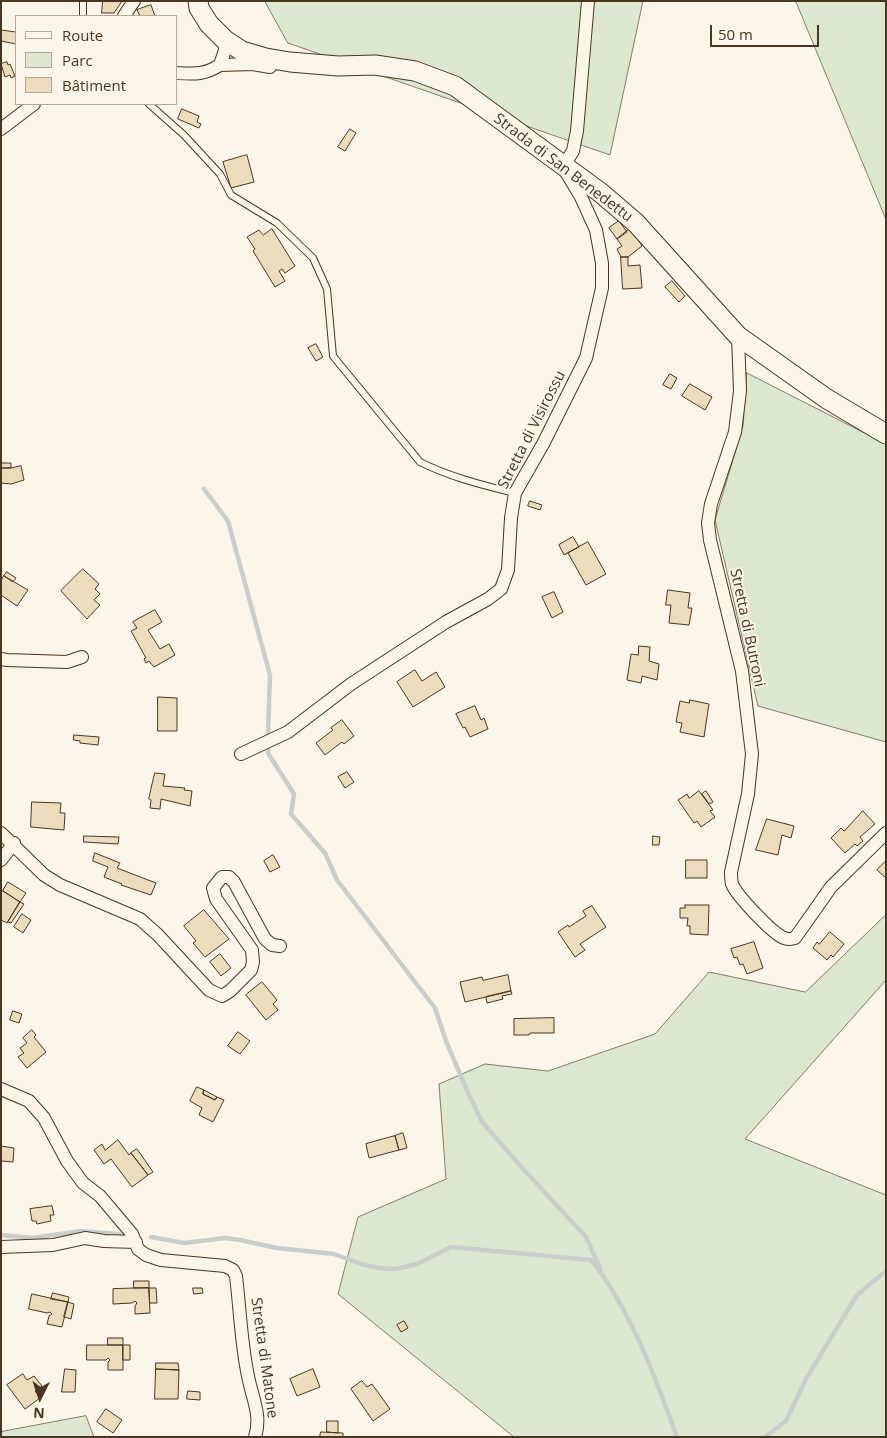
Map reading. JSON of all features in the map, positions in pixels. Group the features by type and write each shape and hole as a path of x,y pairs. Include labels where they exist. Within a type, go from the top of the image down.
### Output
{"street":[{"path":"125,15 134,1"},
{"name":"Strada di San Benedettu","path":"198,1 199,8 209,24 225,40 250,53 290,62 338,66 375,65 415,72 455,86 601,193 636,223 738,336 827,399 886,434"},
{"path":"563,167 573,150 577,131 588,1"},
{"path":"220,65 225,40"},
{"path":"178,73 209,72 220,65 252,64 276,68 290,62"},
{"path":"1,129 33,105"},
{"name":"Stretta di Visirossu","path":"241,754 288,732 350,684 446,622 488,599 500,589 508,570 511,518 515,493 543,444 586,358 602,288 602,263 596,230 581,197 563,167"},
{"name":"Stretta di Butroni","path":"738,336 740,391 735,432 711,504 708,523 710,540 742,671 752,754 748,794 731,872 731,882 735,890 758,916 782,937 788,939 795,938 831,887 886,833"},
{"path":"1,659 67,662 82,657"},
{"path":"1,832 44,875 60,885 140,919 158,935 209,990 222,996 230,991 251,970 253,962 252,950 216,899 213,888 222,877 229,877 234,882 265,940 272,945 280,946"},
{"path":"1,860 14,843"},
{"name":"Stretta di Matone","path":"1,1089 29,1101 44,1118 67,1161 83,1183 100,1196 132,1234 138,1249 146,1255 161,1260 225,1266 233,1270 236,1276 248,1376 258,1412 258,1429 255,1437"},
{"path":"1,1247 52,1245 85,1238 104,1241 136,1242"}],"lane":[{"path":"83,1 83,15"},
{"path":"150,105 184,135 220,174 231,195 277,223 313,258 327,290 333,356 420,462 440,472 480,485 515,493"}],"green space":[{"path":"265,1 643,1 610,155 288,43"},
{"path":"796,1 886,1 886,219"},
{"path":"747,373 886,444 886,742 758,706 715,520 743,426"},
{"path":"886,915 886,980 745,1139 886,1195 886,1437 514,1437 338,1294 358,1217 446,1179 439,1084 485,1064 548,1071 655,1034 709,972 805,992"},
{"path":"86,1416 94,1437 1,1437 1,1432"}],"building":[{"path":"103,1 122,1 114,13 102,13"},
{"path":"151,5 155,15 140,15 137,10"},
{"path":"1,30 15,32 15,44 1,41"},
{"path":"7,62 8,65 10,64 15,76 11,78 10,75 5,77 1,64"},
{"path":"182,109 199,116 197,122 201,124 199,128 178,119"},
{"path":"350,129 356,133 345,151 338,147"},
{"path":"247,155 254,182 231,188 223,162"},
{"path":"619,221 627,232 617,239 609,228"},
{"path":"631,228 642,246 628,257 621,257 617,249 622,246 617,239"},
{"path":"272,229 295,266 285,273 282,269 279,271 285,281 275,287 253,251 255,249 247,237 259,230 263,235"},
{"path":"621,257 628,257 628,266 640,265 642,288 623,289"},
{"path":"672,281 685,296 679,302 665,287"},
{"path":"316,344 323,357 316,361 308,348"},
{"path":"670,374 677,378 671,389 663,385"},
{"path":"690,384 712,397 705,410 682,396"},
{"path":"1,463 11,463 11,468 1,468"},
{"path":"21,466 24,480 11,484 1,483 1,468"},
{"path":"530,501 542,505 540,510 528,506"},
{"path":"573,537 579,547 564,555 559,545"},
{"path":"588,542 606,574 586,585 568,553"},
{"path":"83,569 99,584 95,589 100,594 94,600 100,605 87,619 61,591"},
{"path":"7,572 16,578 13,582 4,576"},
{"path":"4,576 28,590 17,606 1,595 1,581"},
{"path":"668,590 690,593 688,608 692,608 689,625 669,623 671,605 666,605"},
{"path":"554,592 563,612 552,618 542,597"},
{"path":"155,610 162,622 148,630 160,649 169,644 175,655 154,667 149,661 146,663 144,659 146,658 131,631 137,628 133,622"},
{"path":"639,646 650,647 649,661 659,664 657,680 642,676 641,683 627,680 631,654 638,655"},
{"path":"415,670 422,681 436,672 445,687 413,707 397,682"},
{"path":"158,697 177,698 177,731 158,731"},
{"path":"690,700 709,704 704,737 680,732 682,723 676,722 680,701 689,703"},
{"path":"475,706 481,720 484,718 488,729 470,737 456,714"},
{"path":"342,720 354,736 344,744 342,742 325,755 316,743 333,730 331,728"},
{"path":"74,735 99,737 98,745 80,743 80,741 74,740"},
{"path":"347,772 354,782 345,788 338,777"},
{"path":"155,773 165,774 163,786 185,788 184,790 192,791 190,806 161,799 160,809 150,808 151,800 149,799"},
{"path":"699,791 713,810 710,811 715,817 701,827 697,821 694,823 678,800 687,794 689,798"},
{"path":"706,791 713,802 709,804 702,794"},
{"path":"32,802 61,803 60,813 65,813 64,830 31,827"},
{"path":"863,811 875,824 860,837 863,841 857,846 855,844 845,853 831,838 841,828 844,831"},
{"path":"767,819 794,826 791,838 782,835 778,855 756,850"},
{"path":"84,836 119,837 118,844 84,842"},
{"path":"653,836 660,837 659,845 653,845"},
{"path":"95,853 120,863 117,868 156,883 151,895 104,877 108,867 93,861"},
{"path":"273,855 280,867 270,872 264,861"},
{"path":"686,860 707,860 707,878 686,878"},
{"path":"886,861 886,878 877,870"},
{"path":"8,882 26,893 20,902 3,891"},
{"path":"3,891 20,902 7,923 1,920 1,893"},
{"path":"20,902 24,904 11,923 8,922"},
{"path":"685,905 709,905 708,935 690,934 690,926 687,926 688,918 680,918 680,908 685,908"},
{"path":"592,906 606,927 580,944 585,950 575,957 558,932 586,916 583,911"},
{"path":"204,910 229,939 205,957 193,943 196,941 184,926"},
{"path":"22,914 31,920 23,933 14,927"},
{"path":"830,932 844,944 833,957 831,955 827,960 813,948 817,942 819,944"},
{"path":"754,942 763,968 747,974 743,964 740,965 737,957 734,958 731,949"},
{"path":"220,954 231,968 221,976 210,962"},
{"path":"508,975 511,991 465,1002 460,982 482,977 483,980"},
{"path":"262,982 277,1000 273,1004 278,1010 266,1020 246,995"},
{"path":"511,991 512,994 502,996 503,999 487,1003 486,997"},
{"path":"13,1011 22,1014 19,1023 10,1020"},
{"path":"554,1018 554,1033 514,1035 514,1019"},
{"path":"32,1030 36,1035 34,1037 46,1052 27,1068 18,1057 24,1053 20,1048 27,1043 23,1038"},
{"path":"238,1032 250,1041 240,1054 228,1046"},
{"path":"197,1087 204,1090 203,1094 215,1100 217,1097 224,1100 213,1122 199,1115 202,1108 190,1101"},
{"path":"204,1090 217,1097 215,1100 203,1094"},
{"path":"403,1133 407,1148 399,1150 395,1136"},
{"path":"395,1136 399,1150 369,1158 366,1144"},
{"path":"118,1140 148,1175 132,1187 111,1159 104,1164 94,1150 102,1144 105,1150"},
{"path":"1,1146 14,1148 13,1162 1,1161"},
{"path":"137,1149 153,1172 148,1175 131,1153"},
{"path":"52,1206 54,1215 50,1215 51,1221 37,1224 36,1221 32,1221 30,1209"},
{"path":"134,1281 149,1281 149,1288 134,1288"},
{"path":"149,1288 156,1288 157,1303 150,1303"},
{"path":"149,1288 150,1313 135,1314 137,1303 135,1301 132,1303 113,1304 113,1289"},
{"path":"193,1288 202,1288 203,1293 194,1294"},
{"path":"53,1293 69,1297 68,1302 51,1299"},
{"path":"32,1294 68,1302 62,1327 47,1324 49,1316 52,1314 50,1312 29,1309"},
{"path":"68,1302 74,1304 71,1319 64,1317"},
{"path":"404,1321 408,1328 401,1332 397,1325"},
{"path":"108,1338 123,1338 123,1345 108,1345"},
{"path":"87,1345 123,1345 123,1370 108,1370 108,1362 110,1360 108,1358 106,1360 87,1360"},
{"path":"123,1345 130,1345 130,1360 123,1360"},
{"path":"156,1363 178,1363 179,1370 156,1369"},
{"path":"65,1369 76,1370 75,1392 62,1392"},
{"path":"156,1369 179,1370 178,1399 155,1399"},
{"path":"313,1369 320,1387 297,1396 290,1379"},
{"path":"23,1374 27,1380 34,1376 42,1386 35,1391 40,1398 25,1409 7,1385"},
{"path":"362,1381 367,1387 372,1384 390,1409 373,1421 351,1389"},
{"path":"188,1391 200,1392 200,1400 187,1399"},
{"path":"106,1409 122,1420 113,1433 97,1422"},
{"path":"327,1421 338,1421 338,1433 327,1432"},
{"path":"321,1432 343,1433 343,1437 320,1437"}],"waterway":[{"path":"204,489 228,521 270,675 268,733"},
{"path":"268,749 268,753 294,794 291,814 325,853 337,880 435,1008 446,1041 482,1122 586,1237 600,1268"},
{"path":"1,1235 33,1238 81,1231 119,1234"},
{"path":"151,1237 184,1243 225,1238 277,1248 334,1254 361,1264 395,1269 417,1264 451,1247 591,1260 605,1279 630,1322 651,1368 677,1437"},
{"path":"765,1437 786,1421 806,1379 857,1295 886,1271"}]}
